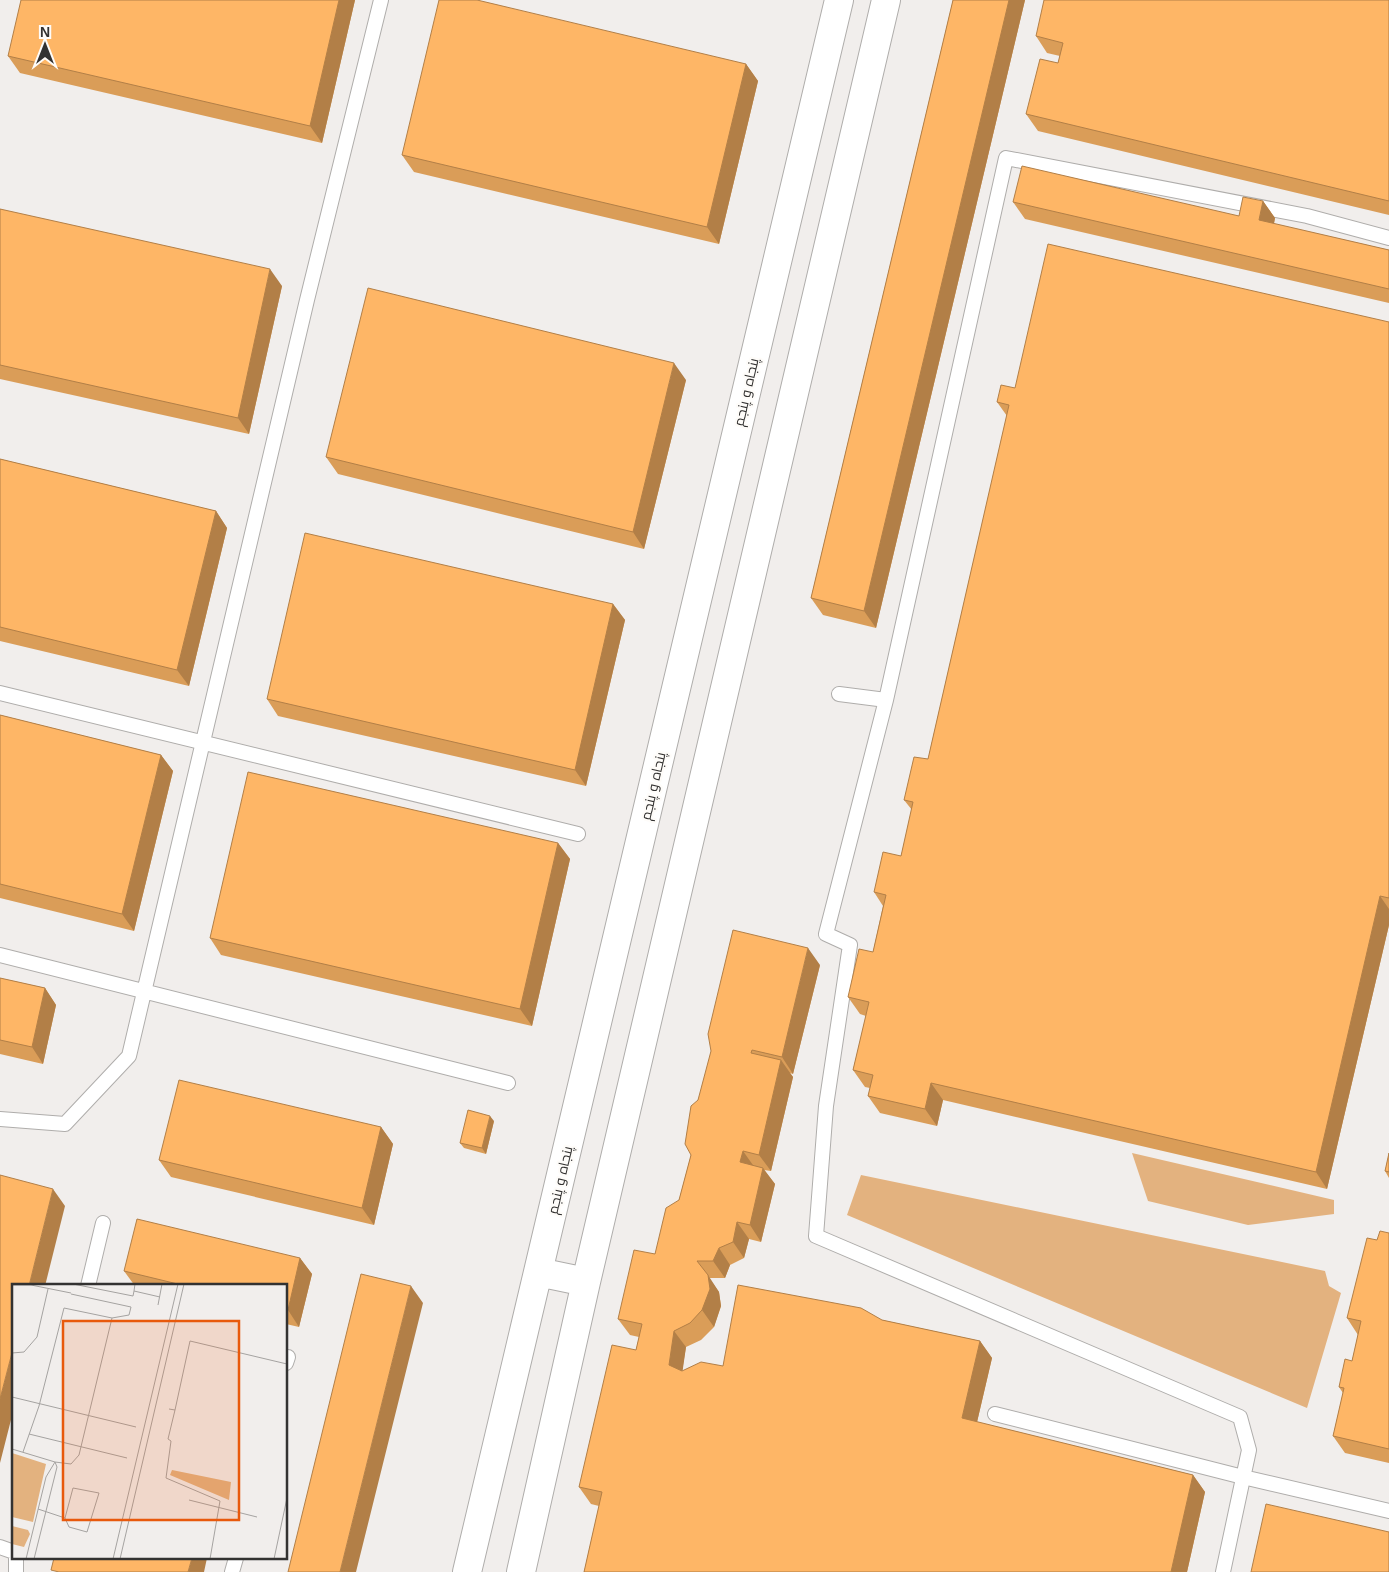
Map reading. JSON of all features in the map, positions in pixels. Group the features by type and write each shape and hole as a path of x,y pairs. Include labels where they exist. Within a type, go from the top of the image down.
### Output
{"main road":[{"name":"پنجاه و پنجم","path":"467,1572 839,0"},
{"path":"521,1572 586,1282 886,0"},
{"path":"538,1272 586,1282"}],"lane":[{"path":"0,1118 65,1124 128,1056 306,300 381,0"},
{"path":"1223,1572 1249,1450 1240,1417 816,1236 826,1106 850,944 826,934 886,700 1006,158 1307,216 1389,238"},
{"path":"0,693 578,834"},
{"path":"839,694 886,700"},
{"path":"0,955 508,1084"},
{"path":"89,1284 104,1223"},
{"path":"995,1414 1243,1477 1389,1511"},
{"path":"0,1546 12,1551"}],"shaded area":[{"path":"1132,1153 1334,1200 1334,1214 1248,1225 1148,1201"},
{"path":"861,1175 1325,1271 1329,1286 1341,1293 1307,1408 847,1215"}],"building":[{"path":"21,0 339,0 310,126 8,56"},
{"path":"439,0 477,0 746,64 707,227 402,155"},
{"path":"953,0 1009,0 864,611 811,598"},
{"path":"1044,0 1389,0 1389,201 1026,114 1040,59 1058,63 1063,43 1036,36"},
{"path":"1022,166 1239,216 1243,197 1263,201 1259,220 1389,250 1389,289 1013,202"},
{"path":"0,209 270,269 238,418 0,365"},
{"path":"1048,244 1389,322 1389,898 1380,896 1316,1172 931,1083 925,1109 868,1096 873,1075 853,1070 869,1002 848,997 859,949 873,952 886,895 874,892 883,852 901,856 913,802 904,800 914,757 928,759 1009,405 997,402 1001,385 1015,388"},
{"path":"368,288 674,363 633,532 326,457"},
{"path":"0,459 216,511 177,670 0,627"},
{"path":"305,533 613,604 575,770 267,699"},
{"path":"0,715 161,755 122,914 0,884"},
{"path":"248,772 558,843 520,1009 210,938"},
{"path":"733,930 808,948 782,1057 752,1050 751,1053 781,1060 759,1155 743,1151 740,1162 763,1168 750,1225 737,1222 733,1242 719,1248 713,1261 697,1261 708,1275 710,1289 702,1310 690,1323 674,1331 669,1365 682,1371 701,1362 723,1366 738,1285 861,1308 882,1320 980,1341 962,1418 1193,1475 1171,1572 584,1572 602,1492 579,1487 612,1345 636,1350 642,1324 618,1319 634,1250 655,1254 666,1208 679,1200 691,1155 685,1144 691,1106 698,1100 711,1051 708,1034"},
{"path":"0,978 45,988 32,1047 0,1040"},
{"path":"179,1080 381,1127 362,1208 159,1160"},
{"path":"468,1110 490,1116 482,1148 460,1143"},
{"path":"1389,1153 1389,1172 1385,1171"},
{"path":"0,1175 53,1189 29,1284 12,1284 12,1353 0,1399"},
{"path":"137,1219 300,1258 288,1310 288,1284 178,1284 124,1271"},
{"path":"1380,1231 1389,1233 1389,1449 1333,1436 1344,1388 1339,1387 1345,1359 1352,1361 1361,1321 1347,1318 1367,1238 1377,1240"},
{"path":"361,1274 411,1286 340,1572 288,1572"},
{"path":"1266,1504 1389,1532 1389,1572 1251,1572"},
{"path":"54,1560 191,1560 188,1572 59,1572 51,1570"}]}
